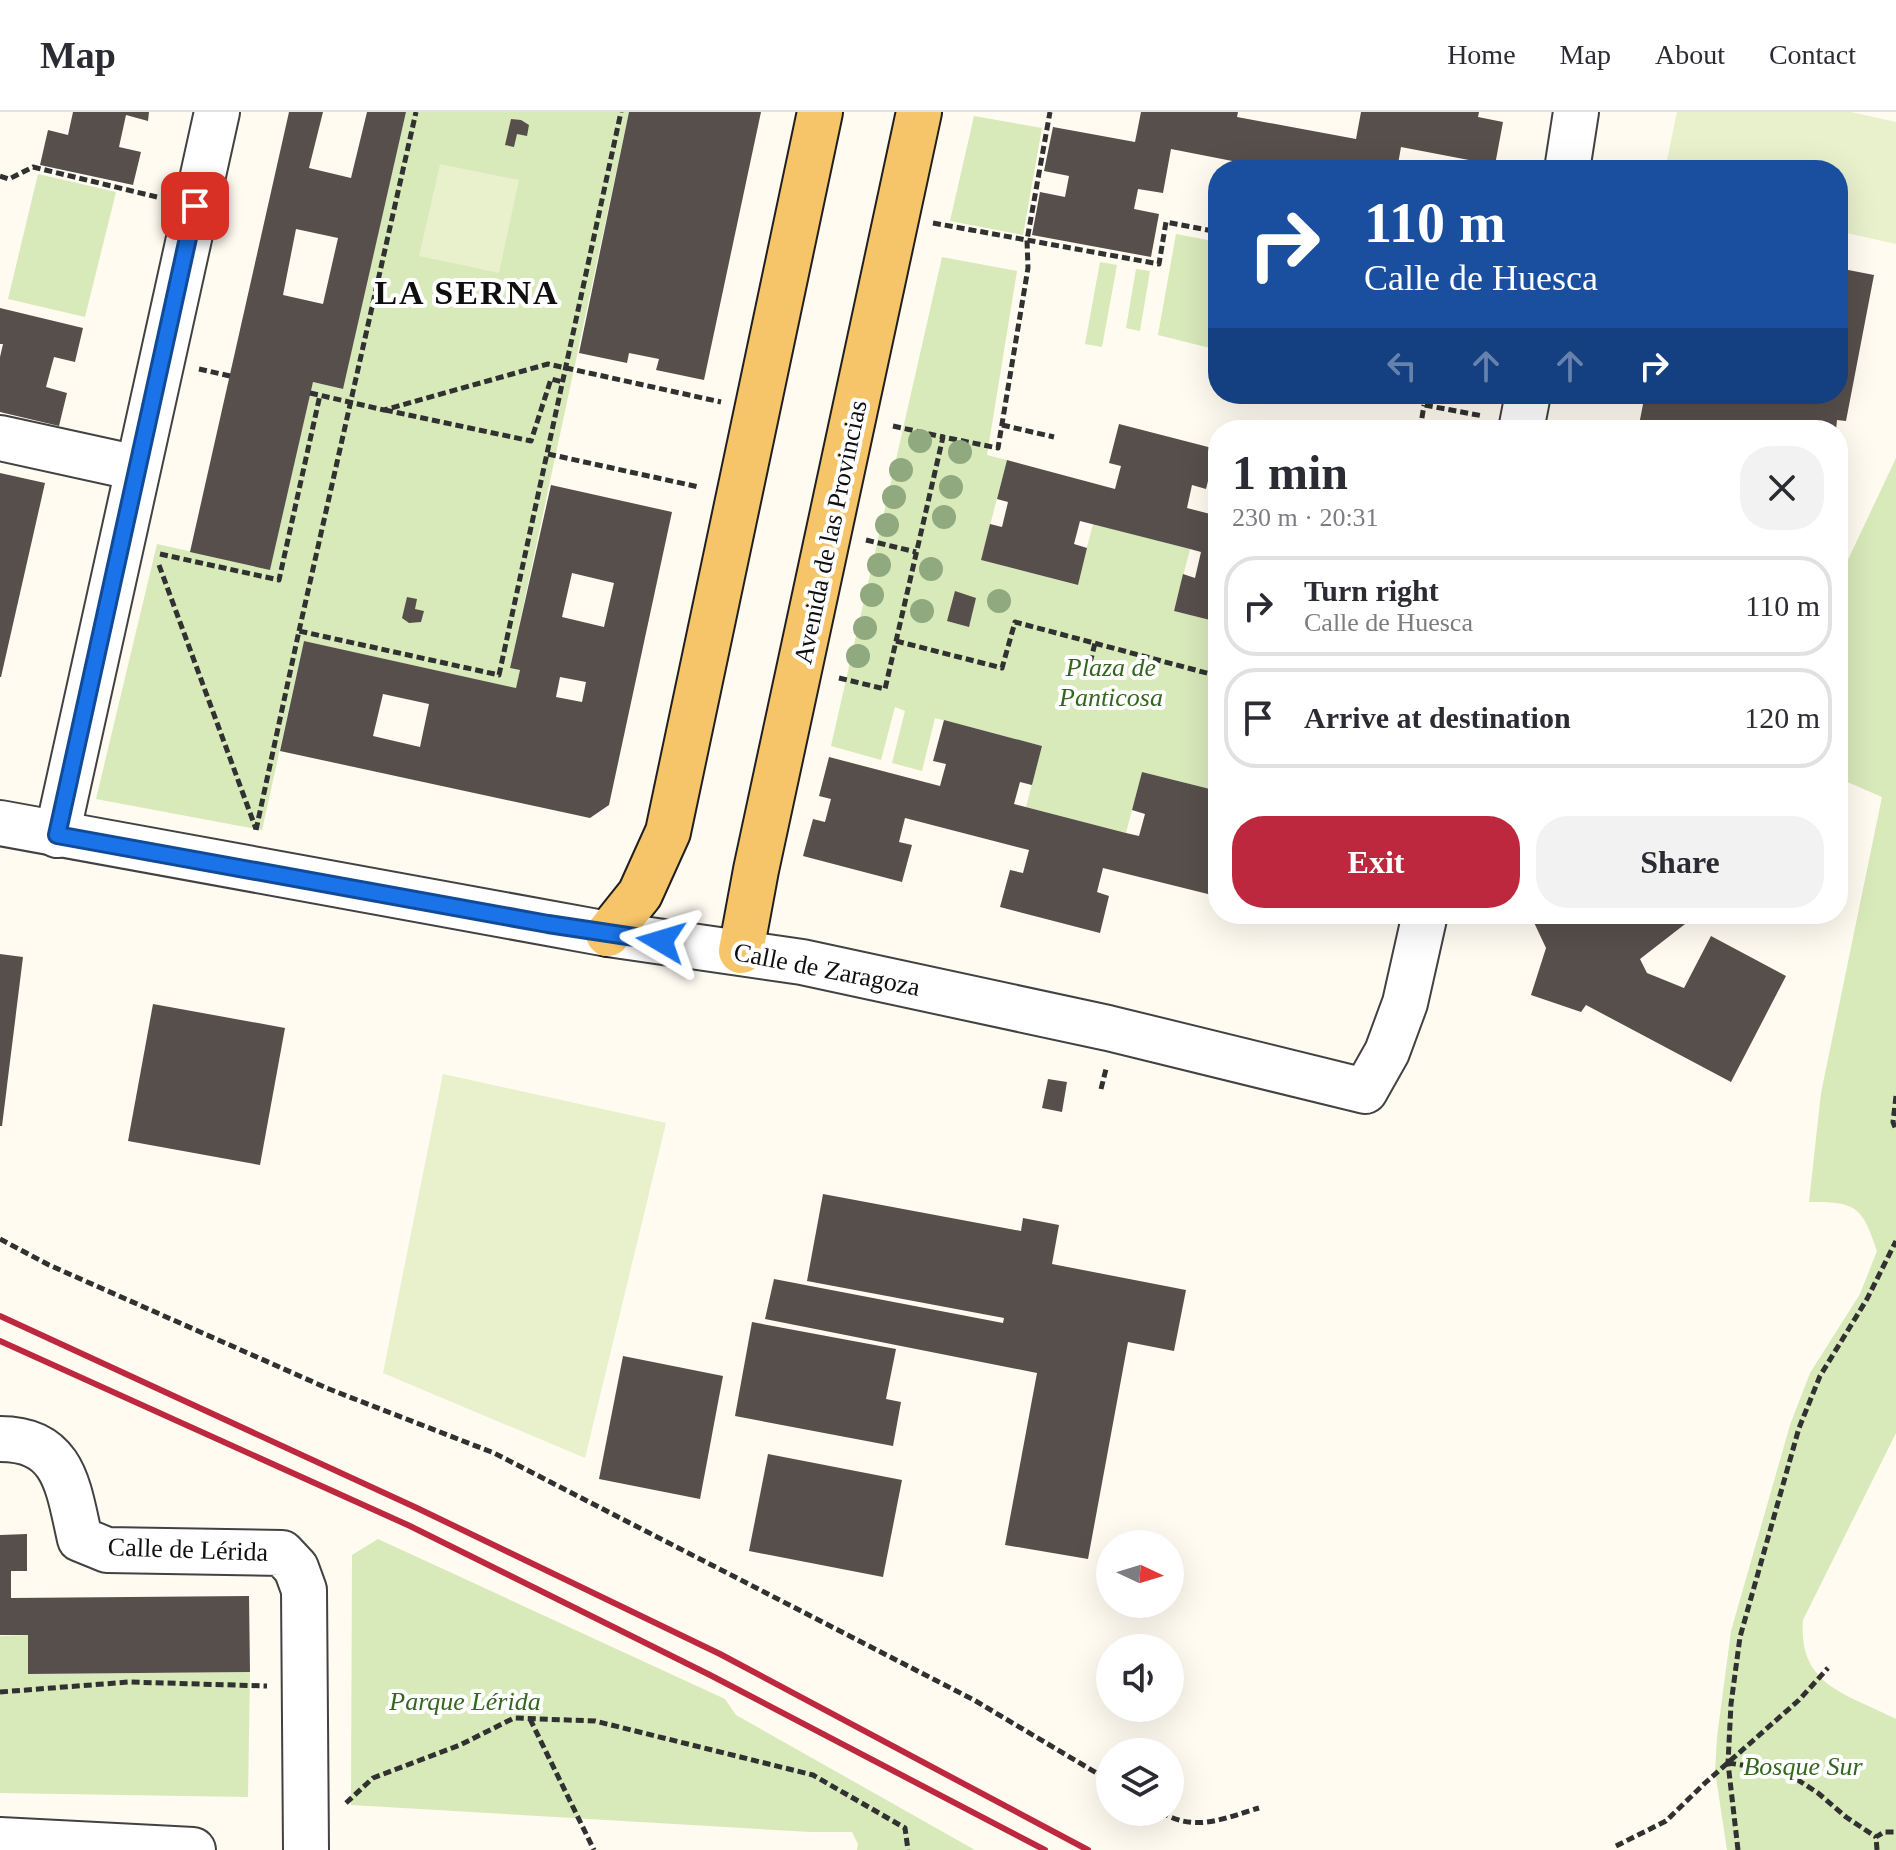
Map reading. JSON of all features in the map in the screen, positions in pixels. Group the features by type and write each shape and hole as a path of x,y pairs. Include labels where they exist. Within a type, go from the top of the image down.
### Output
{"main road":[{"path":"608,934 640,894 668,832 820,112"},
{"name":"Avenida de las Provincias","path":"741,951 919,112"}],"street":[{"path":"57,835 217,112"},
{"path":"1569,160 1576,112"},
{"path":"0,438 137,468"},
{"name":"Calle de Zaragoza","path":"0,823 57,835 252,850 608,934 741,951 963,995 1365,1091 1387,1052 1405,1003 1423,924"},
{"name":"Calle de Lérida","path":"0,1439 16,1439 38,1445 56,1461 70,1494 80,1539 107,1550 282,1553 296,1568 304,1590 306,1844"},
{"path":"0,1840 193,1850"}],"path":[{"path":"252,850 416,112"},
{"path":"299,631 499,675 621,112"},
{"path":"854,418 998,448 1028,268 1027,240 1050,112"},
{"path":"0,176 9,179 33,167 195,206"},
{"path":"897,217 1159,264 1166,222 1208,230"},
{"path":"384,410 548,364 758,410"},
{"path":"310,393 531,441 551,379 563,382"},
{"path":"252,850 155,552 279,580 320,395"},
{"path":"1422,420 1424,405 1524,416"},
{"path":"1002,425 1054,437"},
{"path":"800,670 885,689 943,437"},
{"path":"548,454 740,496"},
{"path":"830,531 916,552"},
{"path":"896,641 1002,668 1015,622 1208,673"},
{"path":"1090,663 1095,643"},
{"path":"1896,1096 1893,1122 1896,1130"},
{"path":"0,1239 49,1265 329,1389 494,1453 974,1700 1096,1773"},
{"path":"1738,1850 1728,1763 1731,1704 1740,1637 1799,1428 1820,1376 1867,1299 1896,1241"},
{"path":"1616,1846 1666,1821 1799,1700 1828,1668"},
{"path":"0,1692 129,1682 304,1687"},
{"path":"306,1844 373,1778 460,1745 514,1718 595,1721 813,1775 905,1828 908,1850"},
{"path":"530,1719 594,1850"},
{"path":"1728,1763 1784,1771 1876,1837"},
{"path":"1184,1821 1201,1825 1259,1808"},
{"path":"1876,1837 1884,1832 1896,1832"},
{"path":"1876,1837 1877,1850"}],"green space":[{"path":"406,112 629,112 510,668 520,670 516,688 304,641 262,830 96,799 157,544 270,569 313,382 342,389"},
{"path":"1677,112 1851,112 1896,122 1896,244 1848,233 1848,160 1667,160"},
{"path":"974,116 1042,128 1023,235 950,221"},
{"path":"440,164 519,180 499,273 419,256"},
{"path":"38,174 116,192 85,317 8,299"},
{"path":"1176,234 1208,240 1208,348 1158,335"},
{"name":"Plaza de Panticosa","path":"942,257 1017,271 987,455 1007,460 981,560 1077,585 1093,524 1190,549 1174,611 1208,620 1208,788 1142,772 1126,833 1026,807 1042,746 935,718 922,771 892,763 905,711 895,707 881,760 831,746"},
{"path":"1100,262 1117,265 1102,347 1085,344"},
{"path":"1136,269 1150,271 1140,331 1126,328"},
{"name":"Bosque Sur","path":"1896,458 1896,1433 1803,1620 1808,1660 1817,1673 1843,1694 1896,1719 1896,1850 1727,1850 1715,1771 1731,1631 1790,1425 1810,1373 1860,1294 1877,1251 1867,1224 1855,1209 1837,1203 1809,1202 1821,1093 1882,797 1848,782 1848,560"},
{"path":"443,1074 666,1123 585,1458 383,1373"},
{"name":"Parque Lérida","path":"378,1539 725,1699 736,1715 975,1850 857,1850 858,1844 852,1832 351,1805 352,1555"},
{"path":"28,1635 28,1674 250,1672 248,1797 0,1793 0,1636"}],"building":[{"path":"73,112 149,112 148,121 126,115 119,147 141,152 133,185 40,165 48,130 68,135"},
{"path":"289,112 323,112 309,168 351,178 367,112 406,112 343,389 313,382 270,570 190,552","holes":["296,229 338,238 323,304 283,295"]},
{"path":"629,112 761,112 704,380 656,370 659,359 629,353 627,363 579,353"},
{"path":"1141,112 1238,112 1237,117 1356,139 1361,112 1479,112 1478,117 1503,122 1496,160 1469,160 1401,147 1399,160 1228,160 1171,149 1163,193 1138,189 1134,209 1159,214 1151,257 1032,235 1040,192 1065,197 1069,176 1044,171 1053,127 1135,142"},
{"path":"511,119 529,125 527,136 517,134 514,147 505,145"},
{"path":"1848,270 1874,275 1846,420 1640,420 1643,404 1848,404"},
{"path":"0,308 83,328 75,362 54,357 46,387 67,393 59,426 0,412 0,357 3,344 0,344"},
{"path":"1119,424 1208,447 1206,489 1192,485 1187,508 1208,513 1208,620 1174,611 1183,574 1195,578 1201,552 1190,549 1080,521 1074,544 1087,548 1078,585 981,560 990,524 1002,527 1008,502 997,499 1007,460 1115,489 1121,466 1109,463"},
{"path":"0,473 45,483 1,677 0,677"},
{"path":"551,485 672,512 609,805 590,818 280,751 304,641 516,688 520,670 510,668","holes":["572,573 614,583 604,627 562,617","560,677 586,682 582,702 556,697","383,694 429,704 420,747 373,736"]},
{"path":"955,591 976,598 969,627 947,621"},
{"path":"407,597 417,599 415,609 424,611 421,622 409,623 402,618"},
{"path":"944,720 1042,746 1032,785 1020,782 1014,804 1139,836 1145,814 1132,810 1142,772 1208,788 1208,894 1103,868 1097,892 1109,896 1100,933 1000,907 1010,870 1023,873 1029,850 905,818 899,842 912,845 902,882 803,856 813,819 825,822 831,799 819,796 829,757 940,786 946,764 933,761"},
{"path":"1535,924 1685,924 1640,959 1647,973 1684,988 1711,936 1786,976 1731,1082 1586,1005 1581,1012 1531,995 1546,948"},
{"path":"0,954 23,957 2,1126 0,1126"},
{"path":"153,1004 285,1028 260,1165 128,1141"},
{"path":"1048,1079 1067,1082 1062,1112 1042,1108"},
{"path":"823,1194 1021,1231 1023,1218 1059,1225 1052,1264 1186,1290 1174,1351 1128,1342 1088,1559 1005,1545 1037,1373 765,1319 774,1279 1003,1323 1004,1318 807,1281"},
{"path":"752,1322 896,1349 886,1399 901,1402 893,1446 735,1416"},
{"path":"623,1356 723,1376 700,1499 599,1479"},
{"path":"768,1454 902,1480 883,1577 749,1551"},
{"path":"27,1534 27,1571 11,1571 11,1598 249,1596 250,1672 28,1674 28,1635 0,1635 0,1535"}],"railway":[{"path":"0,1316 417,1508 720,1654 1088,1850"},
{"path":"0,1341 410,1526 710,1675 1045,1850"}],"district":[{"name":"LA SERNA","path":"467,292"}],"route":[{"path":"195,206 57,835 548,924 661,941"}]}
